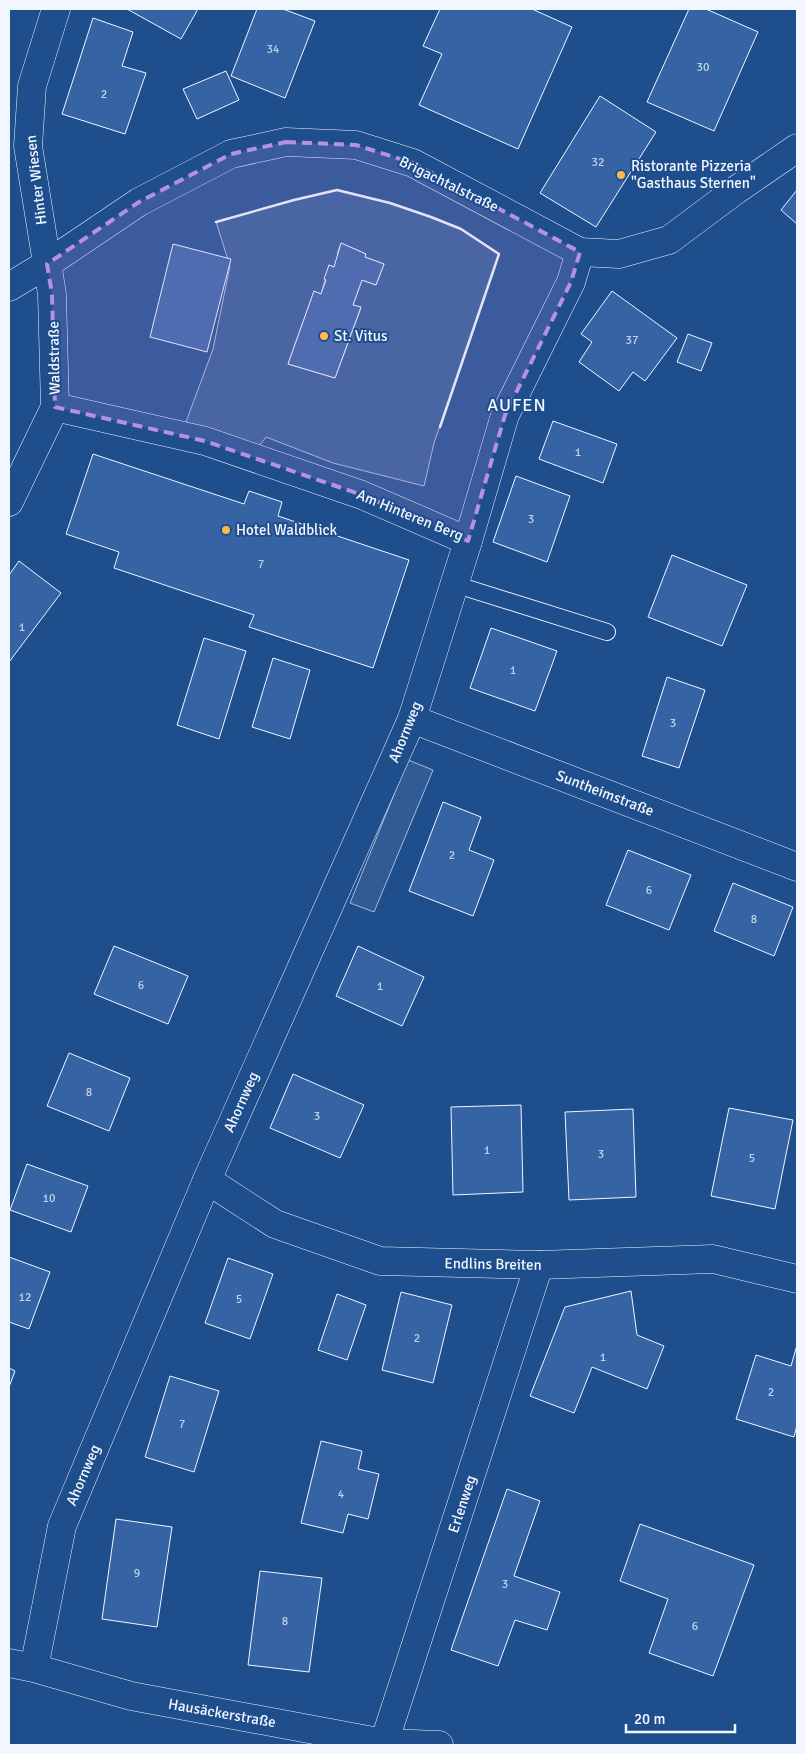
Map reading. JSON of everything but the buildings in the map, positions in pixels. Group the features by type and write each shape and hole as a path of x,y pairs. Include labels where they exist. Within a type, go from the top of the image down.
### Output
{"street":[{"name":"Hinter Wiesen","path":"47,264 28,146 32,86 56,9"},
{"name":"Brigachtalstraße","path":"9,288 139,202 231,154 286,142 356,145 413,163 580,252 619,254 670,240 736,190 797,148"},
{"name":"Am Hinteren Berg","path":"55,407 205,442 362,495 468,541 505,415 571,282 580,252"},
{"name":"Waldstraße","path":"9,502 55,407 52,294 47,264"},
{"name":"Ahornweg","path":"21,1666 62,1526 206,1180 412,719 468,541"},
{"name":"Suntheimstraße","path":"412,719 797,867"},
{"name":"Endlins Breiten","path":"206,1180 275,1224 380,1261 539,1266 713,1259 797,1279"},
{"name":"Erlenweg","path":"384,1743 539,1266"},
{"name":"Hausäckerstraße","path":"21,1666 131,1696 384,1743 439,1745"}],"lane":[{"path":"454,584 607,632"}],"highlighted area":[{"path":"286,142 356,145 413,163 580,252 571,282 505,415 468,541 362,495 205,441 55,407 52,294 47,264 139,202 231,154"}],"shaded area":[{"path":"337,190 390,203 461,229 499,254 434,443 424,486 333,463 266,437 257,449 186,422 213,349 230,266 216,222","holes":["341,243 366,254 365,257 384,264 376,285 362,280 353,305 361,308 335,378 288,364 314,291 321,294 329,265 334,267 339,256 337,254"]},
{"path":"408,760 433,770 374,912 350,903"}],"wall":[{"path":"216,222 337,190 390,203 431,217 461,229 499,254 440,427"}],"place":[{"name":"Ristorante Pizzeria \"Gasthaus Sternen\"","path":"621,175"},
{"name":"St. Vitus","path":"324,336"},
{"name":"Hotel Waldblick","path":"226,530"}],"district":[{"name":"AUFEN","path":"517,405"}]}
